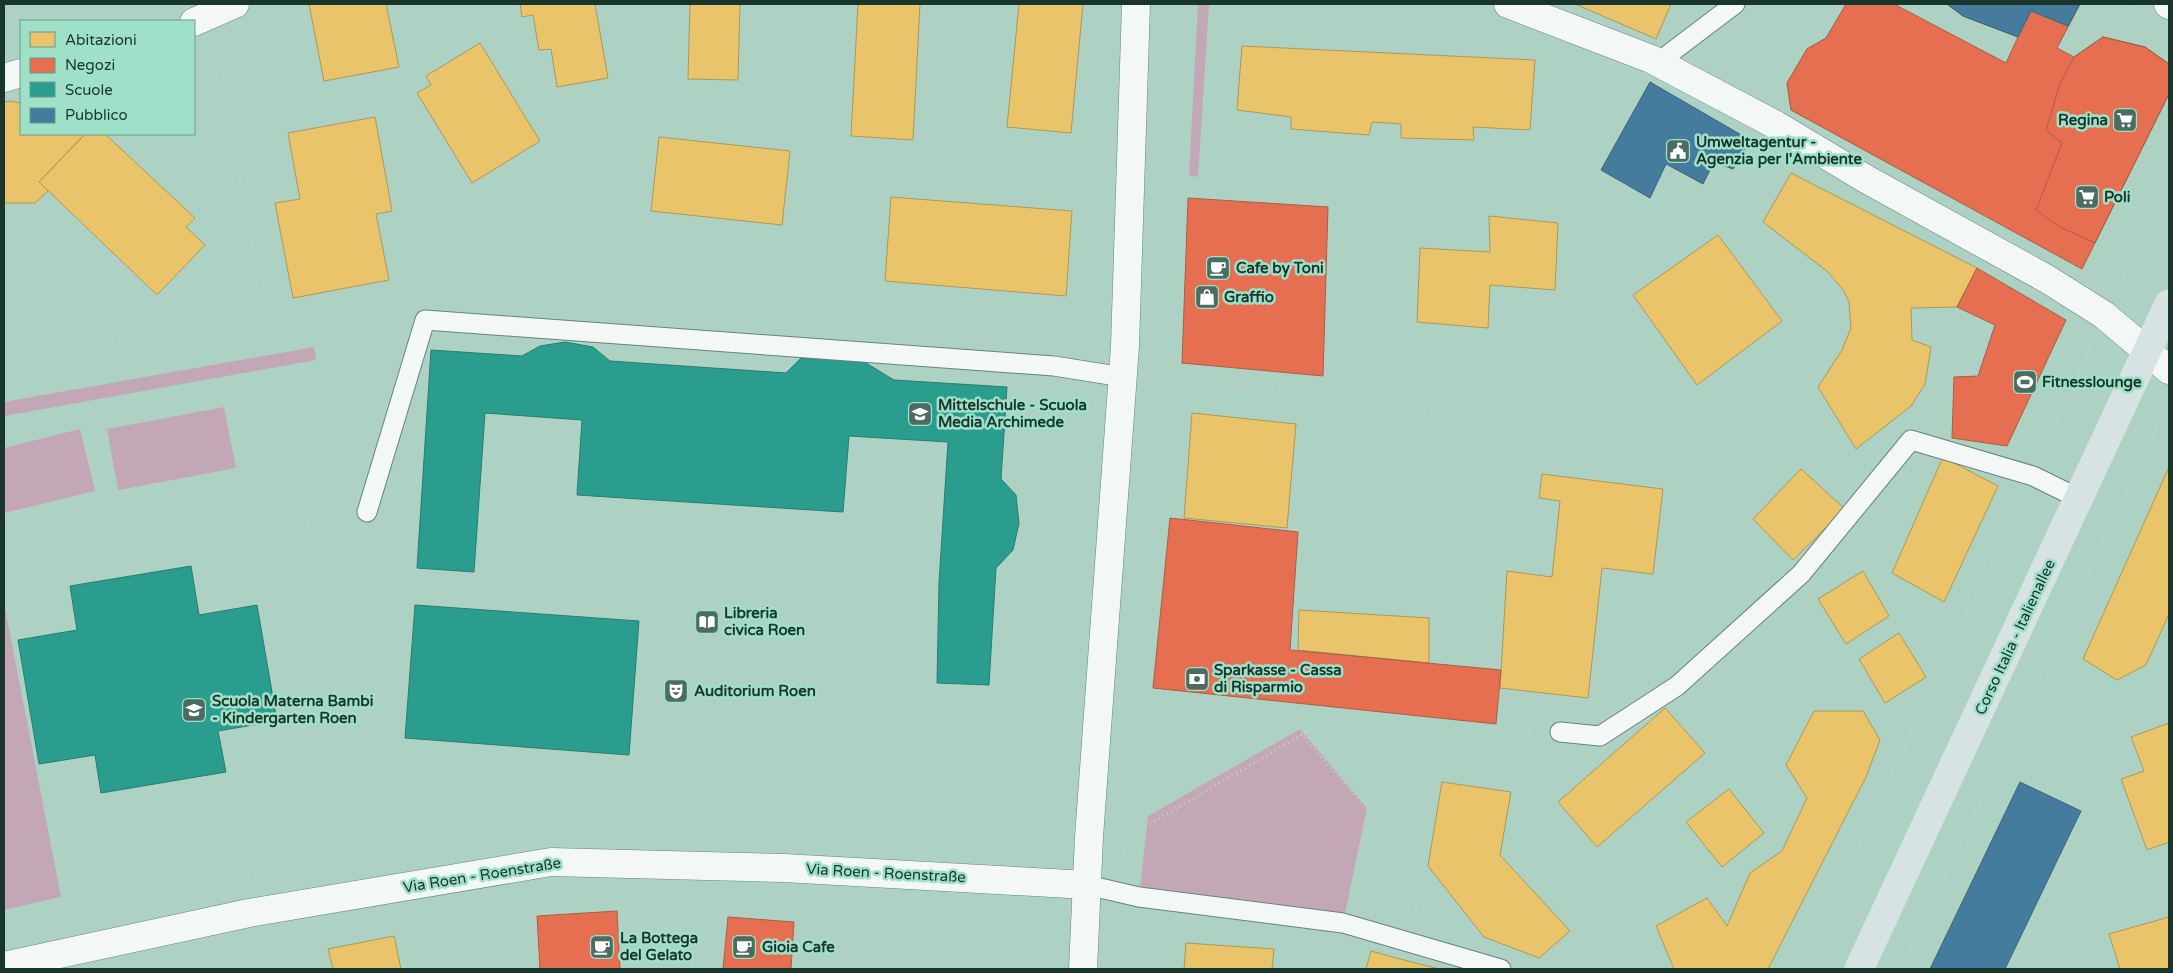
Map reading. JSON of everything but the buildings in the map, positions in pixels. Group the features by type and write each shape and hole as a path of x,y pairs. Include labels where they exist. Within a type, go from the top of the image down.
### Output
{"main road":[{"name":"Corso Italia - Italienallee","path":"1859,969 2080,499 2169,304"}],"street":[{"path":"1083,969 1087,884 1123,378 1136,4"},
{"path":"1508,4 1662,65 1776,125 1866,179 2047,279 2104,315 2169,370"},
{"path":"4,78 20,73"},
{"name":"Via Roen - Roenstraße","path":"4,966 249,913 551,862 784,868 1087,884"}],"lane":[{"path":"1662,65 1669,54 1734,4"},
{"path":"367,512 425,320 1054,366 1123,378"},
{"path":"1560,732 1600,736 1677,686 1801,574 1911,440 2033,476 2080,499"},
{"path":"1087,884 1139,897 1343,923 1501,969"}],"path":[{"path":"4,357 262,315 214,13"},
{"path":"1354,613 1358,505 1441,401 1724,188 1776,125"},
{"path":"1800,969 2033,476 2104,315 2169,181"},
{"path":"1123,378 1441,401"},
{"path":"1901,969 2169,404"},
{"path":"4,582 367,512"},
{"path":"1124,839 1348,708"},
{"path":"1411,942 1438,745 1464,727 1560,732"},
{"path":"1301,734 1421,869"}],"shaded area":[{"path":"1198,4 1209,4 1198,177 1189,175"},
{"path":"314,347 316,360 4,416 4,402"},
{"path":"224,407 236,468 118,490 107,429"},
{"path":"80,429 95,491 4,513 4,448"},
{"path":"4,603 61,897 4,910"},
{"path":"1300,729 1367,808 1343,923 1139,897 1148,816"}],"place":[{"name":"Regina","path":"2125,120"},
{"name":"Umweltagentur - Agenzia per l'Ambiente","path":"1678,151"},
{"name":"Poli","path":"2087,197"},
{"name":"Cafe by Toni","path":"1218,268"},
{"name":"Graffio","path":"1207,297"},
{"name":"Fitnesslounge","path":"2025,382"},
{"name":"Mittelschule - Scuola Media Archimede","path":"920,414"},
{"name":"Libreria civica Roen","path":"707,622"},
{"name":"Sparkasse - Cassa di Risparmio","path":"1197,679"},
{"name":"Auditorium Roen","path":"676,691"},
{"name":"Scuola Materna Bambi - Kindergarten Roen","path":"194,710"},
{"name":"La Bottega del Gelato","path":"602,947"},
{"name":"Gioia Cafe","path":"744,947"}]}
